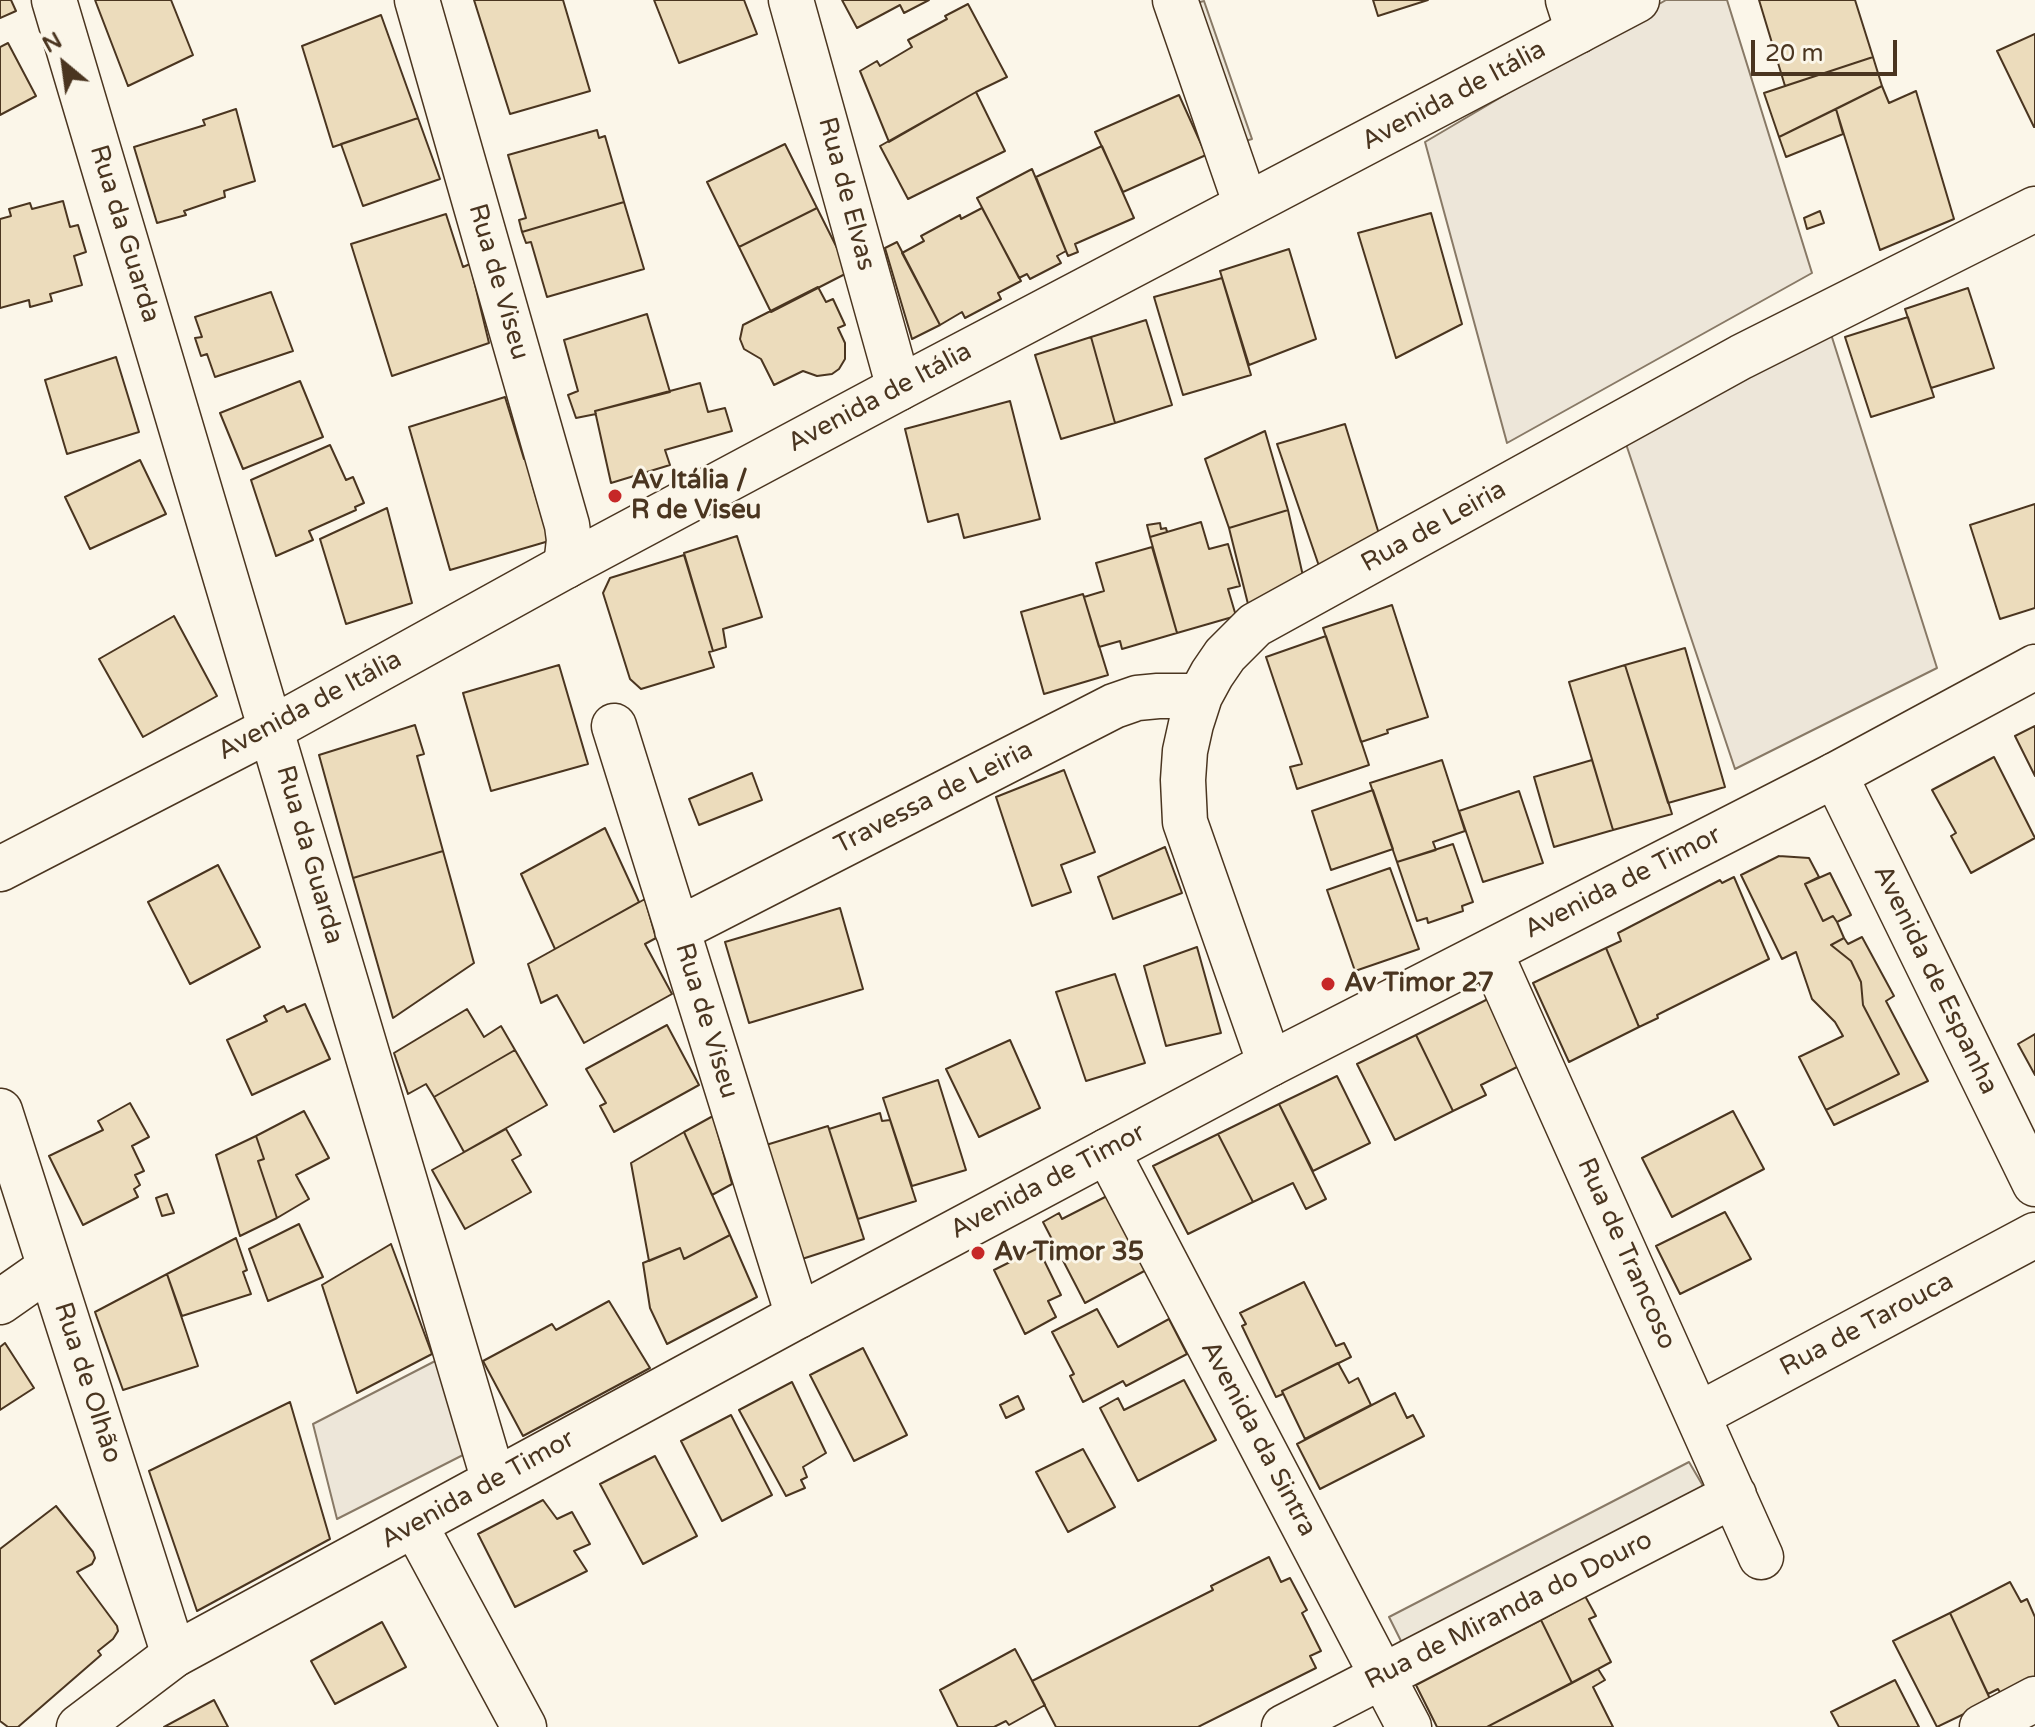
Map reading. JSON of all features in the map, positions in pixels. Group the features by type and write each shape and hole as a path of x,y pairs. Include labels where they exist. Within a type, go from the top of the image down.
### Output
{"street":[{"name":"Rua da Guarda","path":"54,0 494,1481"},
{"name":"Rua de Viseu","path":"417,0 567,525 566,566"},
{"name":"Rua de Elvas","path":"791,0 899,388"},
{"path":"1175,0 1246,205"},
{"name":"Avenida de Itália","path":"0,869 271,729 566,566 1246,205 1573,15 1637,0"},
{"name":"Rua de Leiria","path":"1270,1064 1185,822 1183,780 1191,724 1200,696 1225,655 1255,625 1741,357 2035,209"},
{"name":"Avenida de Timor","path":"80,1727 174,1655 798,1316 1270,1064 1835,775 2035,667"},
{"name":"Travessa de Leiria","path":"677,930 1114,706 1137,698 1200,696"},
{"name":"Rua de Viseu","path":"614,726 798,1316"},
{"name":"Avenida de Espanha","path":"1835,775 2035,1184"},
{"name":"Rua de Trancoso","path":"1490,952 1761,1557"},
{"name":"Rua de Olhão","path":"0,1111 174,1655"},
{"name":"Avenida da Sintra","path":"1107,1151 1409,1727"},
{"name":"Rua de Tarouca","path":"1698,1415 2035,1235"},
{"path":"0,1302 50,1267"},
{"name":"Rua de Miranda do Douro","path":"1284,1727 1734,1495"},
{"path":"415,1525 524,1727"},
{"path":"1982,1727 2035,1699"}],"shaded area":[{"path":"1666,0 1727,0 1812,273 1507,443 1425,142"},
{"path":"1204,1 1252,139 1236,144 1188,5"},
{"path":"1830,331 1937,668 1735,769 1626,444"},
{"path":"441,1358 463,1455 337,1519 313,1424"},
{"path":"1689,1462 1706,1491 1405,1649 1389,1617"}],"building":[{"path":"0,0 11,0 16,11 0,18"},
{"path":"95,0 171,0 193,55 128,86"},
{"path":"474,0 563,0 590,91 510,114"},
{"path":"654,0 744,0 757,34 679,63"},
{"path":"842,0 929,0 904,13 900,5 857,28"},
{"path":"1373,0 1428,0 1378,16"},
{"path":"1759,0 1855,0 1873,57 1785,86"},
{"path":"968,4 1007,77 889,142 860,71 877,61 880,66 912,47 908,40"},
{"path":"381,15 418,118 333,147 302,46"},
{"path":"2035,34 2035,127 2034,127 1997,51"},
{"path":"8,43 36,96 0,115 0,47"},
{"path":"1873,57 1882,86 1779,137 1764,93"},
{"path":"1882,86 1889,103 1916,91 1954,219 1880,250 1836,109"},
{"path":"976,92 1005,151 908,199 880,146"},
{"path":"1179,95 1206,155 1123,192 1095,132"},
{"path":"236,109 255,181 224,191 225,197 184,211 186,215 157,223 134,147 205,125 203,120"},
{"path":"1836,109 1843,134 1786,157 1779,137"},
{"path":"418,118 440,179 363,206 341,144"},
{"path":"597,130 599,138 605,136 624,202 522,232 519,220 526,218 508,155"},
{"path":"785,144 817,208 739,247 707,182"},
{"path":"1102,146 1134,218 1075,244 1078,252 1068,256 1036,177"},
{"path":"1032,169 1066,251 1057,256 1061,263 1030,279 1027,274 1019,278 977,198"},
{"path":"63,201 70,227 78,225 86,252 74,256 82,285 50,294 52,301 30,307 29,300 0,308 0,219 11,216 9,209 30,203 32,209"},
{"path":"624,202 644,269 547,297 531,242 526,243 522,232"},
{"path":"817,208 849,272 771,312 739,247"},
{"path":"982,208 1021,281 998,293 1001,299 965,318 962,312 940,325 902,253 924,241 921,236 960,215 961,219"},
{"path":"1820,211 1824,223 1807,229 1804,218"},
{"path":"1431,213 1462,324 1396,358 1358,233"},
{"path":"446,214 463,267 470,264 489,343 392,376 351,244"},
{"path":"897,242 940,325 912,339 885,248"},
{"path":"1289,249 1316,339 1249,365 1220,271"},
{"path":"1222,278 1251,375 1183,395 1154,297"},
{"path":"818,287 826,302 833,299 845,325 838,328 845,343 845,359 832,374 817,376 803,371 774,385 761,359 744,349 740,339 743,325"},
{"path":"1968,288 1994,368 1931,388 1905,309"},
{"path":"271,292 293,351 215,377 207,354 201,356 195,338 202,337 195,317"},
{"path":"647,314 670,392 576,418 568,395 578,391 564,340"},
{"path":"1908,317 1934,397 1871,417 1845,337"},
{"path":"1146,320 1172,405 1115,423 1091,337"},
{"path":"1091,337 1115,423 1061,439 1035,355"},
{"path":"116,357 139,432 67,454 45,380"},
{"path":"300,381 323,437 243,469 220,413"},
{"path":"700,383 708,412 725,408 732,431 665,450 670,465 611,483 595,411"},
{"path":"505,397 524,459 533,456 539,477 531,480 549,541 450,570 409,427"},
{"path":"1010,401 1040,519 964,538 958,514 928,522 905,429"},
{"path":"1345,424 1379,534 1319,566 1277,444"},
{"path":"1265,431 1288,510 1229,528 1205,459"},
{"path":"330,445 346,480 353,477 364,503 355,507 356,510 309,531 313,540 276,556 251,480"},
{"path":"140,460 166,514 90,549 65,497"},
{"path":"2035,504 2035,608 2000,619 1970,525"},
{"path":"387,508 412,603 346,624 320,539"},
{"path":"1288,510 1303,576 1249,608 1229,528"},
{"path":"1201,522 1209,549 1228,544 1240,586 1228,589 1236,616 1177,633 1150,537"},
{"path":"1160,523 1161,529 1166,528 1167,532 1150,537 1147,525"},
{"path":"737,536 762,617 723,629 726,647 713,651 684,553"},
{"path":"1152,547 1177,633 1122,649 1120,641 1099,647 1084,597 1104,591 1096,563"},
{"path":"684,555 713,651 709,652 714,667 641,689 630,679 603,593 610,578"},
{"path":"1083,594 1108,675 1044,694 1021,612"},
{"path":"1392,605 1428,717 1361,742 1323,628"},
{"path":"174,616 217,696 143,737 99,659"},
{"path":"1326,636 1369,765 1297,789 1290,767 1302,764 1266,657"},
{"path":"1685,648 1725,787 1668,803 1625,665"},
{"path":"559,665 588,764 491,791 463,693"},
{"path":"1625,665 1672,814 1613,830 1569,682"},
{"path":"415,725 424,754 417,756 443,851 353,878 319,755"},
{"path":"2035,726 2035,776 2015,736"},
{"path":"1994,757 2035,838 1971,873 1951,836 1956,833 1932,790"},
{"path":"1442,760 1465,831 1433,842 1436,850 1397,862 1370,783"},
{"path":"1592,760 1613,830 1554,847 1534,777"},
{"path":"1064,770 1095,852 1061,865 1071,892 1032,906 996,797"},
{"path":"752,773 762,800 699,825 689,799"},
{"path":"1373,790 1393,849 1331,870 1312,811"},
{"path":"1519,791 1543,863 1483,882 1459,811"},
{"path":"605,828 639,902 555,949 521,874"},
{"path":"1453,844 1473,902 1462,906 1463,911 1428,923 1427,918 1417,921 1397,862"},
{"path":"1165,847 1182,893 1113,919 1098,877"},
{"path":"443,851 474,963 393,1018 353,878"},
{"path":"1779,856 1809,858 1819,877 1805,884 1823,921 1833,916 1837,922 1844,938 1831,945 1851,961 1861,982 1863,1005 1899,1074 1826,1110 1799,1057 1843,1036 1835,1022 1812,999 1796,952 1782,959 1741,875"},
{"path":"218,865 260,947 190,984 148,902"},
{"path":"1390,868 1419,949 1355,971 1327,890"},
{"path":"1830,873 1851,915 1837,922 1833,916 1823,921 1805,884"},
{"path":"1734,877 1769,959 1639,1027 1606,948 1621,941 1618,933 1720,880 1722,883"},
{"path":"645,899 656,938 645,944 672,994 584,1043 557,995 541,1003 528,964"},
{"path":"840,908 863,989 749,1023 725,942"},
{"path":"1862,937 1894,996 1886,1001 1928,1081 1834,1125 1826,1110 1899,1074 1863,1005 1861,982 1851,961 1831,945 1844,938 1848,944"},
{"path":"1197,947 1221,1033 1166,1046 1144,966"},
{"path":"1606,948 1639,1027 1569,1062 1533,983"},
{"path":"1115,974 1145,1063 1086,1081 1056,992"},
{"path":"1490,998 1523,1064 1481,1085 1486,1095 1453,1111 1416,1035"},
{"path":"305,1004 330,1059 252,1095 227,1040 267,1021 264,1016 284,1006 287,1012"},
{"path":"467,1009 484,1037 501,1026 515,1050 434,1097 426,1084 408,1094 394,1053"},
{"path":"667,1025 699,1085 614,1132 600,1106 606,1103 586,1069"},
{"path":"2035,1034 2035,1075 2018,1044"},
{"path":"1416,1035 1453,1111 1395,1140 1357,1064"},
{"path":"1010,1040 1040,1108 979,1137 946,1069"},
{"path":"515,1050 547,1105 464,1152 434,1097"},
{"path":"1337,1076 1370,1143 1313,1171 1279,1104"},
{"path":"938,1080 966,1170 912,1186 883,1098"},
{"path":"130,1103 149,1137 132,1146 144,1171 135,1175 140,1185 134,1189 138,1197 83,1225 49,1156 103,1130 98,1121"},
{"path":"1279,1104 1326,1199 1306,1209 1293,1183 1253,1202 1218,1134"},
{"path":"304,1111 329,1158 296,1175 309,1199 277,1218 258,1161 264,1159 256,1136"},
{"path":"1733,1111 1764,1169 1672,1217 1642,1158"},
{"path":"880,1113 882,1121 890,1120 916,1201 858,1219 829,1129"},
{"path":"713,1116 732,1184 712,1195 684,1132"},
{"path":"828,1126 864,1239 802,1259 766,1145"},
{"path":"506,1129 521,1155 512,1160 531,1192 465,1229 432,1170"},
{"path":"684,1132 730,1235 684,1259 680,1248 649,1261 631,1163"},
{"path":"1218,1134 1253,1202 1188,1234 1153,1166"},
{"path":"256,1136 264,1159 258,1161 277,1218 240,1236 216,1155"},
{"path":"167,1194 174,1213 162,1216 156,1198"},
{"path":"1109,1195 1148,1269 1085,1303 1043,1222 1059,1213 1062,1219"},
{"path":"1725,1212 1751,1259 1680,1294 1656,1246"},
{"path":"299,1224 323,1277 268,1301 249,1249"},
{"path":"730,1235 757,1297 667,1344 650,1308 643,1263 680,1248 684,1259"},
{"path":"236,1238 251,1294 182,1316 167,1274"},
{"path":"391,1244 432,1354 357,1393 322,1285"},
{"path":"1038,1248 1061,1295 1048,1301 1056,1317 1025,1334 994,1270"},
{"path":"167,1274 198,1366 123,1390 95,1312"},
{"path":"1304,1282 1336,1346 1344,1343 1351,1357 1282,1391 1283,1394 1276,1397 1242,1326 1246,1324 1240,1313"},
{"path":"609,1301 650,1368 523,1436 483,1361 552,1324 556,1330"},
{"path":"1097,1309 1118,1347 1169,1319 1187,1354 1126,1386 1123,1381 1083,1402 1070,1376 1074,1374 1052,1332"},
{"path":"5,1343 34,1388 0,1410 0,1347"},
{"path":"863,1348 907,1435 854,1461 810,1375"},
{"path":"1338,1363 1349,1383 1358,1378 1371,1405 1305,1439 1282,1391"},
{"path":"1184,1380 1216,1440 1138,1481 1100,1408 1118,1398 1124,1410"},
{"path":"792,1382 826,1453 803,1467 807,1477 801,1480 805,1488 786,1496 739,1410"},
{"path":"1395,1393 1407,1418 1413,1415 1424,1436 1320,1489 1297,1444"},
{"path":"1018,1396 1024,1409 1006,1418 1000,1405"},
{"path":"290,1402 330,1539 197,1611 149,1471"},
{"path":"731,1415 772,1495 722,1521 681,1441"},
{"path":"1083,1449 1115,1507 1068,1532 1036,1472"},
{"path":"655,1456 697,1536 643,1564 600,1484"},
{"path":"543,1500 557,1519 572,1512 590,1544 574,1551 587,1571 515,1607 478,1534"},
{"path":"56,1506 93,1552 95,1558 92,1564 77,1572 118,1631 98,1651 101,1655 18,1727 8,1727 0,1721 0,1549"},
{"path":"1269,1557 1281,1582 1290,1578 1307,1610 1302,1613 1321,1651 1310,1656 1316,1668 1198,1727 1056,1727 1032,1681 1213,1590 1211,1586"},
{"path":"2010,1582 2021,1602 2027,1599 2035,1617 2035,1677 2001,1694 1998,1689 1988,1694 1950,1613"},
{"path":"1585,1596 1596,1616 1589,1619 1611,1662 1572,1683 1541,1620"},
{"path":"1950,1613 1991,1701 1937,1727 1893,1641"},
{"path":"1541,1620 1572,1683 1487,1727 1437,1727 1416,1685"},
{"path":"382,1622 406,1667 335,1704 311,1661"},
{"path":"1015,1649 1045,1705 1009,1725 1006,1721 994,1727 958,1727 940,1690"},
{"path":"1598,1669 1605,1680 1593,1687 1613,1727 1487,1727"},
{"path":"1895,1680 1919,1727 1839,1727 1831,1712"},
{"path":"214,1700 228,1727 164,1727"}],"place":[{"name":"Av Itália / R de Viseu","path":"615,496"},
{"name":"Av Timor 27","path":"1328,984"},
{"name":"Av Timor 35","path":"978,1253"}]}
